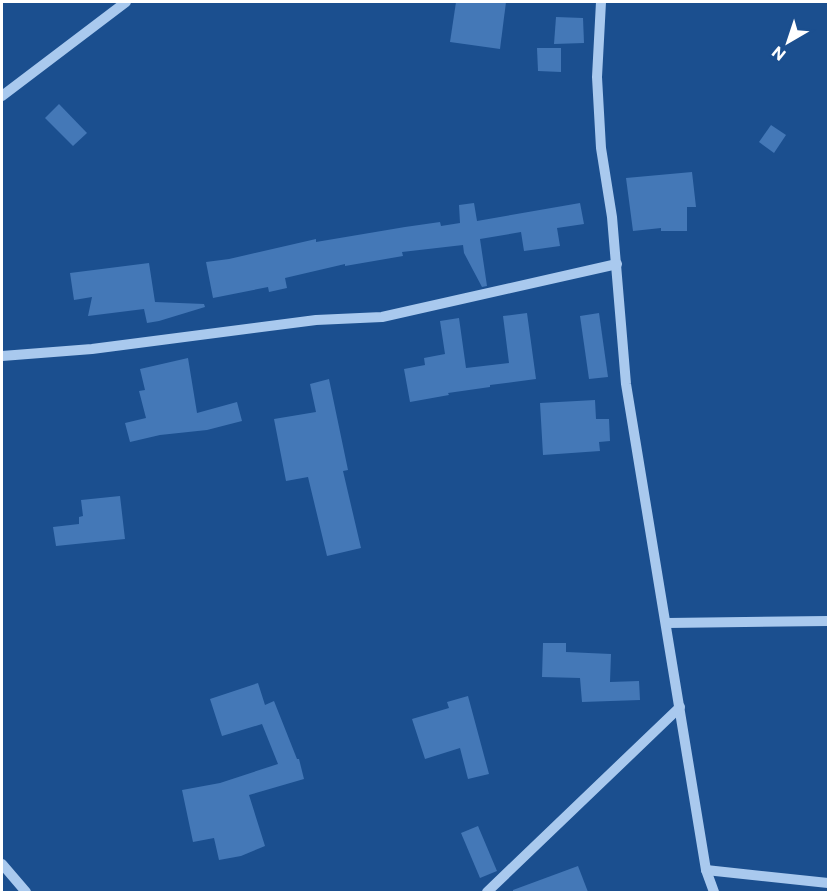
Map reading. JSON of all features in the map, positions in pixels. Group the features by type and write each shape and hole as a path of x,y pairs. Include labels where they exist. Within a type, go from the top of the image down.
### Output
{"street":[{"path":"2,96 126,2"},
{"path":"602,2 597,77 601,148 617,264 626,384 706,870 714,892"},
{"path":"2,356 92,349 316,320 382,317 617,264"},
{"path":"667,623 828,621"},
{"path":"487,892 680,707"},
{"path":"2,864 26,892"},
{"path":"706,870 828,884"}],"building":[{"path":"456,2 506,2 500,49 450,42"},
{"path":"556,17 583,18 584,43 554,44"},
{"path":"537,48 561,48 561,72 538,71"},
{"path":"59,104 87,133 73,146 45,118"},
{"path":"771,125 786,135 774,153 759,142"},
{"path":"692,172 696,207 687,207 687,231 661,231 661,228 633,231 626,178"},
{"path":"474,203 477,221 580,203 584,224 557,228 560,246 524,251 521,232 480,239 487,286 482,287 464,253 463,245 402,252 403,256 345,266 345,264 285,278 287,288 269,292 268,287 213,298 206,262 316,239 316,242 440,222 441,226 460,223 459,205"},
{"path":"149,263 155,302 204,304 205,307 147,323 144,309 88,316 92,297 74,300 70,273"},
{"path":"527,313 536,379 490,385 490,387 448,393 449,395 410,402 404,369 425,365 424,358 445,354 440,321 459,318 466,368 509,363 503,316"},
{"path":"599,313 608,377 589,379 580,316"},
{"path":"188,358 197,413 237,402 242,421 207,430 160,435 130,442 125,423 146,418 139,391 145,390 140,369"},
{"path":"329,379 348,470 343,471 361,548 327,556 308,477 286,481 274,419 316,412 310,384"},
{"path":"595,400 596,419 609,419 610,441 599,442 600,451 543,455 540,403"},
{"path":"120,496 125,539 56,546 53,527 79,524 79,517 83,516 81,500"},
{"path":"543,643 566,643 566,652 611,654 610,682 639,681 640,700 582,702 580,678 542,677"},
{"path":"258,683 265,705 274,701 297,759 299,759 304,779 249,795 265,846 241,856 219,860 214,838 193,842 182,790 220,783 278,764 262,724 222,736 210,699"},
{"path":"468,696 489,774 468,779 460,748 425,759 412,719 449,708 447,702"},
{"path":"478,826 497,871 480,878 461,833"},
{"path":"578,866 588,892 513,892 513,890"}]}
